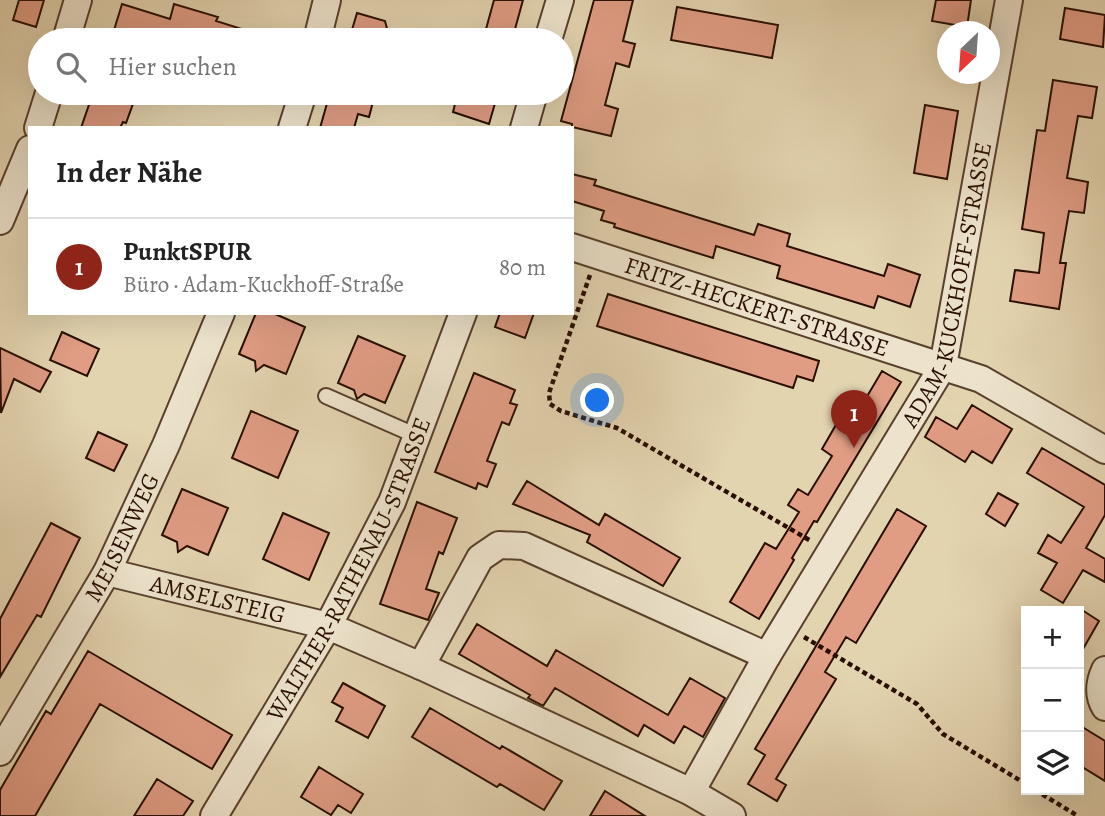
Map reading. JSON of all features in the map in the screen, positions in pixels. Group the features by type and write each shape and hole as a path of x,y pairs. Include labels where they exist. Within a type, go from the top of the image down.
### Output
{"street":[{"path":"70,28 78,0"},
{"path":"320,28 327,0"},
{"path":"551,28 559,0"},
{"name":"ADAM-KUCKHOFF-STRASSE","path":"691,792 767,656 943,366 1009,0"},
{"path":"39,126 45,105"},
{"path":"293,126 299,105"},
{"path":"525,126 531,105"},
{"path":"0,221 28,154"},
{"name":"FRITZ-HECKERT-STRASSE","path":"584,251 981,379 1105,450"},
{"name":"MEISENWEG","path":"0,751 107,572 166,445 221,315"},
{"name":"WALTHER-RATHENAU-STRASSE","path":"214,816 328,626 392,502 462,315"},
{"path":"421,666 480,558 499,545 524,546 767,656"},
{"name":"AMSELSTEIG","path":"107,572 328,626 421,666 691,792 732,816"},
{"path":"1105,670 1100,683 1100,694 1105,707"}],"lane":[{"path":"326,396 417,436"}],"path":[{"path":"574,292 584,251"},
{"path":"568,315 549,393 550,404 561,411 617,428 830,552"},
{"path":"785,626 917,704 943,734 1021,782"},
{"path":"1043,795 1078,816"}],"building":[{"path":"19,0 44,0 36,27 13,20"},
{"path":"494,0 523,0 515,28 486,28"},
{"path":"594,0 633,0 623,41 635,44 629,67 616,63 605,105 618,109 611,136 574,127 572,124 561,121 565,105 574,105 574,73"},
{"path":"936,0 971,0 968,21 932,21"},
{"path":"122,4 170,19 174,4 218,17 216,21 238,28 115,28"},
{"path":"677,7 778,25 772,58 671,40"},
{"path":"1065,8 1105,15 1103,47 1060,39"},
{"path":"357,13 385,21 387,28 353,28"},
{"path":"1053,80 1097,87 1092,118 1078,116 1067,178 1088,182 1084,213 1069,211 1060,263 1066,263 1059,309 1010,301 1015,270 1039,273 1044,233 1022,229 1037,130 1045,131"},
{"path":"89,105 133,105 126,123 123,122 121,126 82,126"},
{"path":"327,105 372,105 369,117 358,114 355,126 321,126"},
{"path":"455,105 495,105 489,124 453,112"},
{"path":"925,105 958,111 947,179 914,173"},
{"path":"574,174 596,180 594,185 754,235 758,224 790,234 787,246 884,276 888,264 920,275 910,307 878,296 874,308 777,278 780,266 716,246 713,258 614,227 615,224 601,220 604,211 574,202"},
{"path":"608,294 819,361 813,381 797,376 793,388 597,326"},
{"path":"255,315 278,315 305,327 286,374 264,365 256,371 255,361 239,354"},
{"path":"499,315 533,315 525,338 495,327"},
{"path":"62,332 99,349 87,376 50,360"},
{"path":"358,336 405,356 385,403 364,394 357,399 354,390 338,383"},
{"path":"0,348 51,372 40,392 14,379 1,413"},
{"path":"882,371 901,382 817,522 814,521 759,619 730,602 765,543 776,549 799,512 788,505 798,489 808,495 832,456 822,449 848,404 859,410"},
{"path":"474,373 515,390 510,403 517,405 509,425 502,422 487,461 496,464 487,487 478,483 476,489 435,472"},
{"path":"972,405 1012,429 992,463 972,451 965,462 925,437 936,417 957,429"},
{"path":"251,411 298,431 278,478 232,458"},
{"path":"98,432 127,445 114,471 86,458"},
{"path":"1042,448 1105,485 1105,515 1086,548 1105,559 1105,582 1083,570 1063,603 1041,590 1057,563 1038,553 1048,535 1061,543 1084,507 1027,473"},
{"path":"527,481 599,525 605,514 680,558 663,586 587,542 590,535 513,504"},
{"path":"182,489 228,508 208,555 187,546 178,552 177,542 162,535"},
{"path":"998,493 1018,504 1005,526 986,514"},
{"path":"417,502 457,518 443,554 439,552 426,589 439,593 428,620 380,604"},
{"path":"897,509 926,526 856,643 846,637 825,672 836,679 776,779 786,785 777,801 748,784 765,755 755,749"},
{"path":"283,513 329,533 309,580 263,559"},
{"path":"51,523 80,538 41,617 37,615 0,677 0,619"},
{"path":"1084,611 1099,621 1084,647"},
{"path":"477,624 547,666 556,650 668,715 690,678 725,698 703,737 684,726 674,743 644,725 638,736 555,688 543,706 528,698 530,695 459,654"},
{"path":"88,651 232,735 212,769 100,704 35,816 0,816 0,790 46,711 51,714"},
{"path":"343,683 385,706 368,738 336,721 343,708 332,702"},
{"path":"430,708 562,781 544,810 500,784 497,787 412,737"},
{"path":"1084,728 1105,741 1105,781 1084,768"},
{"path":"319,767 363,794 351,813 338,805 331,815 301,797"},
{"path":"157,779 193,801 183,816 134,816"},
{"path":"605,791 645,816 590,816"}],"place":[{"name":"PunktSPUR","path":"854,448"}]}
